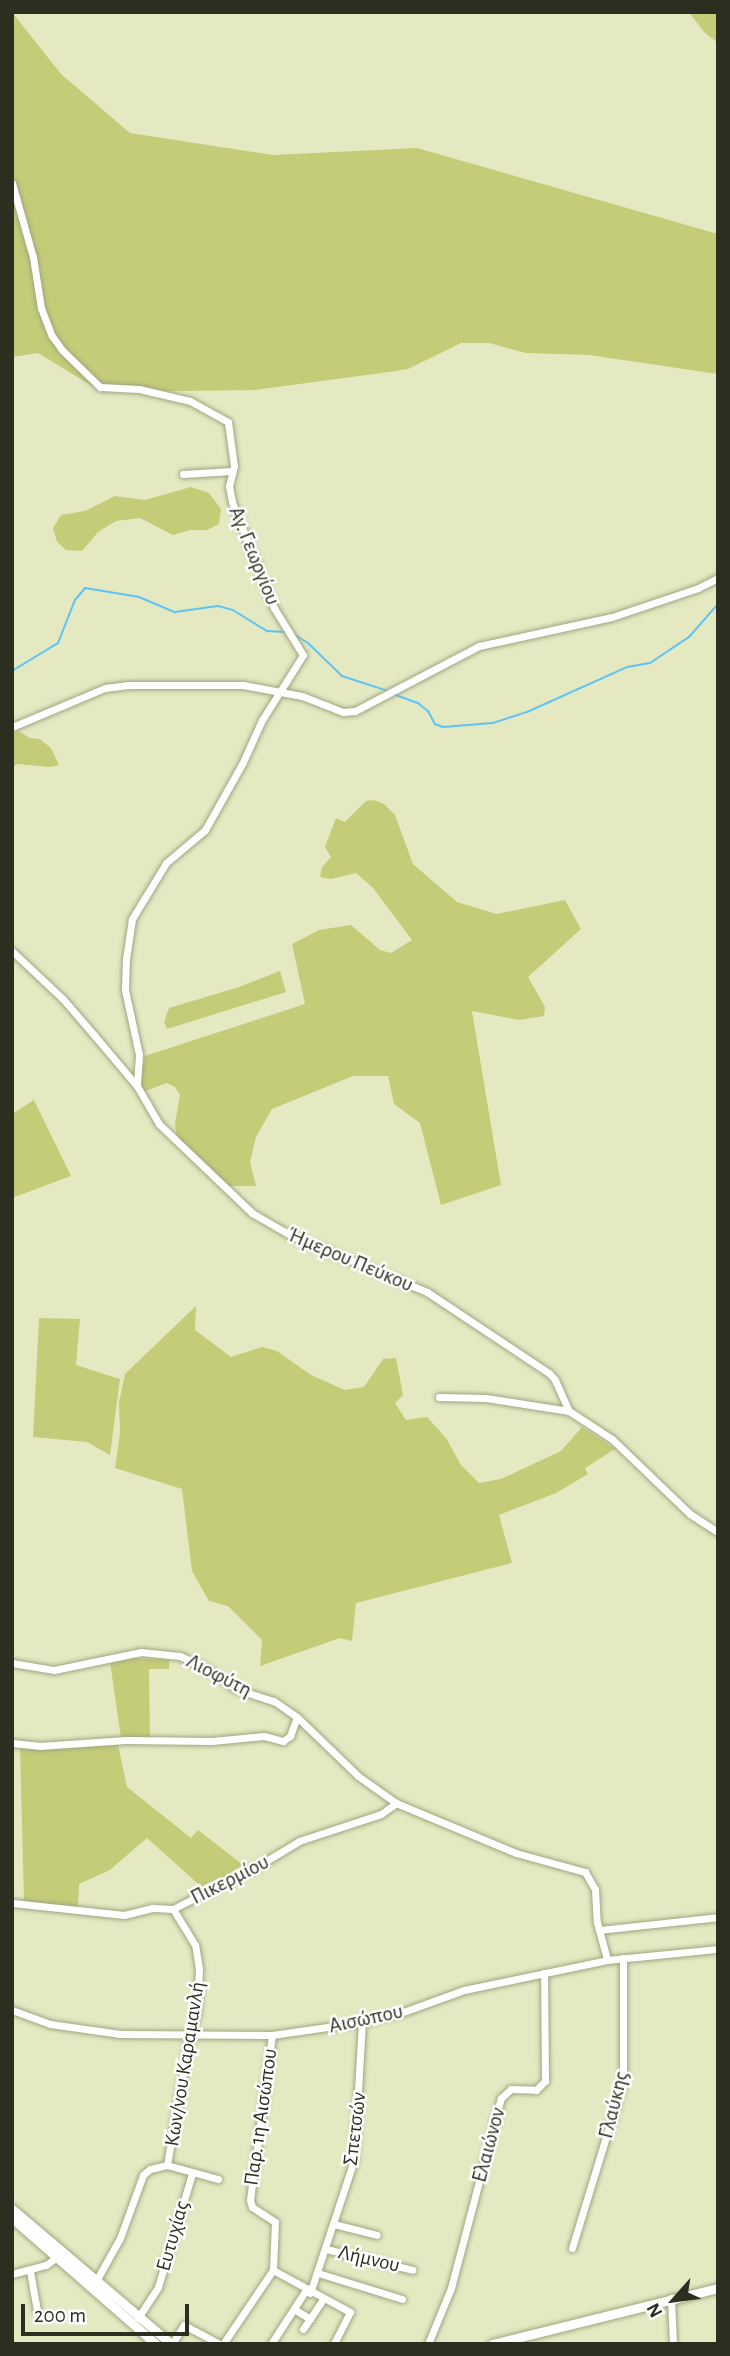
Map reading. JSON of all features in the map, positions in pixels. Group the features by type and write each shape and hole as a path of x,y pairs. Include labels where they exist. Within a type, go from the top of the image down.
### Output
{"main road":[{"path":"12,2209 172,2344"},
{"path":"12,2218 156,2344"},
{"path":"492,2344 718,2288"}],"street":[{"name":"Αγ. Γεωργίου","path":"12,183 33,257 41,307 52,336 62,350 100,387 139,389 190,401 224,419 231,428 232,471 229,486 232,502 274,608 303,655 282,691"},
{"path":"183,474 232,471"},
{"path":"12,727 115,686 226,683 282,691 349,712 368,705 395,688 479,646 612,617 698,588 718,578"},
{"path":"137,1086 139,1055 125,990 132,919 166,863 205,830 243,764 262,720 282,691"},
{"name":"Ήμερου Πεύκου","path":"12,951 62,999 137,1086 159,1124 252,1213 281,1230 436,1297 548,1373 557,1384 569,1411 612,1440 690,1514 718,1532"},
{"path":"439,1397 471,1396 569,1411"},
{"name":"Λιοφύτη","path":"12,1663 54,1670 121,1655 141,1653 180,1656 206,1668 236,1689 274,1701 297,1717 358,1776 396,1803 516,1853 585,1871 595,1889 599,1930 607,1960"},
{"path":"12,1744 39,1746 126,1740 212,1741 264,1736 284,1741 290,1737 292,1724 297,1717"},
{"name":"Πικερμίου","path":"12,1903 124,1915 153,1908 173,1909 299,1841 381,1814 396,1803"},
{"name":"Κων/νου Καραμανλή","path":"96,2281 124,2230 143,2175 150,2169 167,2165 198,1994 198,1953 173,1909"},
{"path":"599,1930 718,1917"},
{"name":"Αισώπου","path":"12,2010 75,2029 120,2035 272,2035 362,2022 405,2011 464,1990 607,1960 718,1949"},
{"name":"Γλαύκης","path":"572,2248 623,2081 623,1958"},
{"name":"Ελαιώνον","path":"428,2344 451,2288 501,2098 510,2089 536,2090 545,2081 544,1973"},
{"name":"Σπετσών","path":"271,2344 308,2292 318,2273 354,2160 362,2022"},
{"name":"Παρ. 1η Αισώπου","path":"272,2035 250,2200 252,2207 275,2222 273,2270"},
{"name":"Ευτυχίας","path":"138,2318 158,2287 192,2174 167,2165"},
{"path":"192,2174 218,2179"},
{"path":"334,2224 377,2235"},
{"name":"Λήμνου","path":"326,2249 412,2270"},
{"path":"12,2274 30,2271 57,2257"},
{"path":"172,2344 184,2325 221,2344 273,2270 351,2314 334,2344"},
{"path":"30,2271 37,2310"},
{"path":"318,2273 402,2299"},
{"path":"671,2298 673,2344"},
{"path":"303,2329 323,2299"},
{"path":"294,2309 310,2319"}],"green space":[{"path":"12,12 61,74 130,133 273,155 417,148 718,234 718,374 589,355 526,353 489,343 461,343 408,369 389,372 255,390 102,392 38,353 12,357"},
{"path":"689,12 718,12 718,43 704,32"},
{"path":"191,487 209,493 221,509 219,524 207,530 190,530 173,535 140,518 116,521 98,532 82,551 66,550 57,542 53,528 61,515 85,511 115,496 145,500"},
{"path":"18,731 30,738 40,739 51,748 59,765 50,767 17,764 12,768 12,734"},
{"path":"374,800 384,804 395,815 413,864 457,902 497,914 565,900 581,929 528,977 545,1007 544,1016 519,1020 472,1011 501,1185 441,1205 420,1123 394,1104 388,1076 353,1076 272,1109 256,1137 250,1162 256,1186 225,1186 177,1140 175,1123 180,1095 175,1087 167,1083 143,1092 139,1085 145,1056 305,1004 292,944 319,930 351,925 380,950 391,953 412,940 373,888 356,873 331,879 320,877 322,867 331,857 325,847 336,818 345,822 366,801"},
{"path":"280,971 286,992 167,1029 164,1022 169,1008 239,987"},
{"path":"34,1100 71,1176 12,1198 12,1114"},
{"path":"196,1306 195,1330 231,1357 262,1347 277,1351 311,1375 345,1390 364,1387 383,1359 396,1358 403,1395 395,1403 406,1420 427,1417 446,1438 461,1465 479,1483 501,1479 561,1451 582,1427 615,1449 585,1468 588,1474 556,1493 499,1515 512,1563 356,1603 352,1641 340,1638 260,1666 262,1640 228,1606 209,1601 192,1571 182,1489 115,1468 120,1433 119,1402 125,1374"},
{"path":"39,1318 80,1319 76,1365 120,1379 110,1455 87,1442 33,1437"},
{"path":"130,1658 169,1660 169,1669 149,1669 150,1738 121,1738 110,1662"},
{"path":"118,1745 127,1787 191,1838 198,1830 247,1868 205,1890 147,1838 110,1870 79,1884 78,1908 24,1901 20,1748"}],"waterway":[{"path":"12,671 58,643 75,600 85,588 139,597 175,612 218,606 233,610 267,631 285,632"},
{"path":"393,694 418,703 428,711 435,724 443,727 493,723 527,712 627,667 650,663 689,637 718,604"},
{"path":"293,634 308,643 342,676 388,691"}]}
